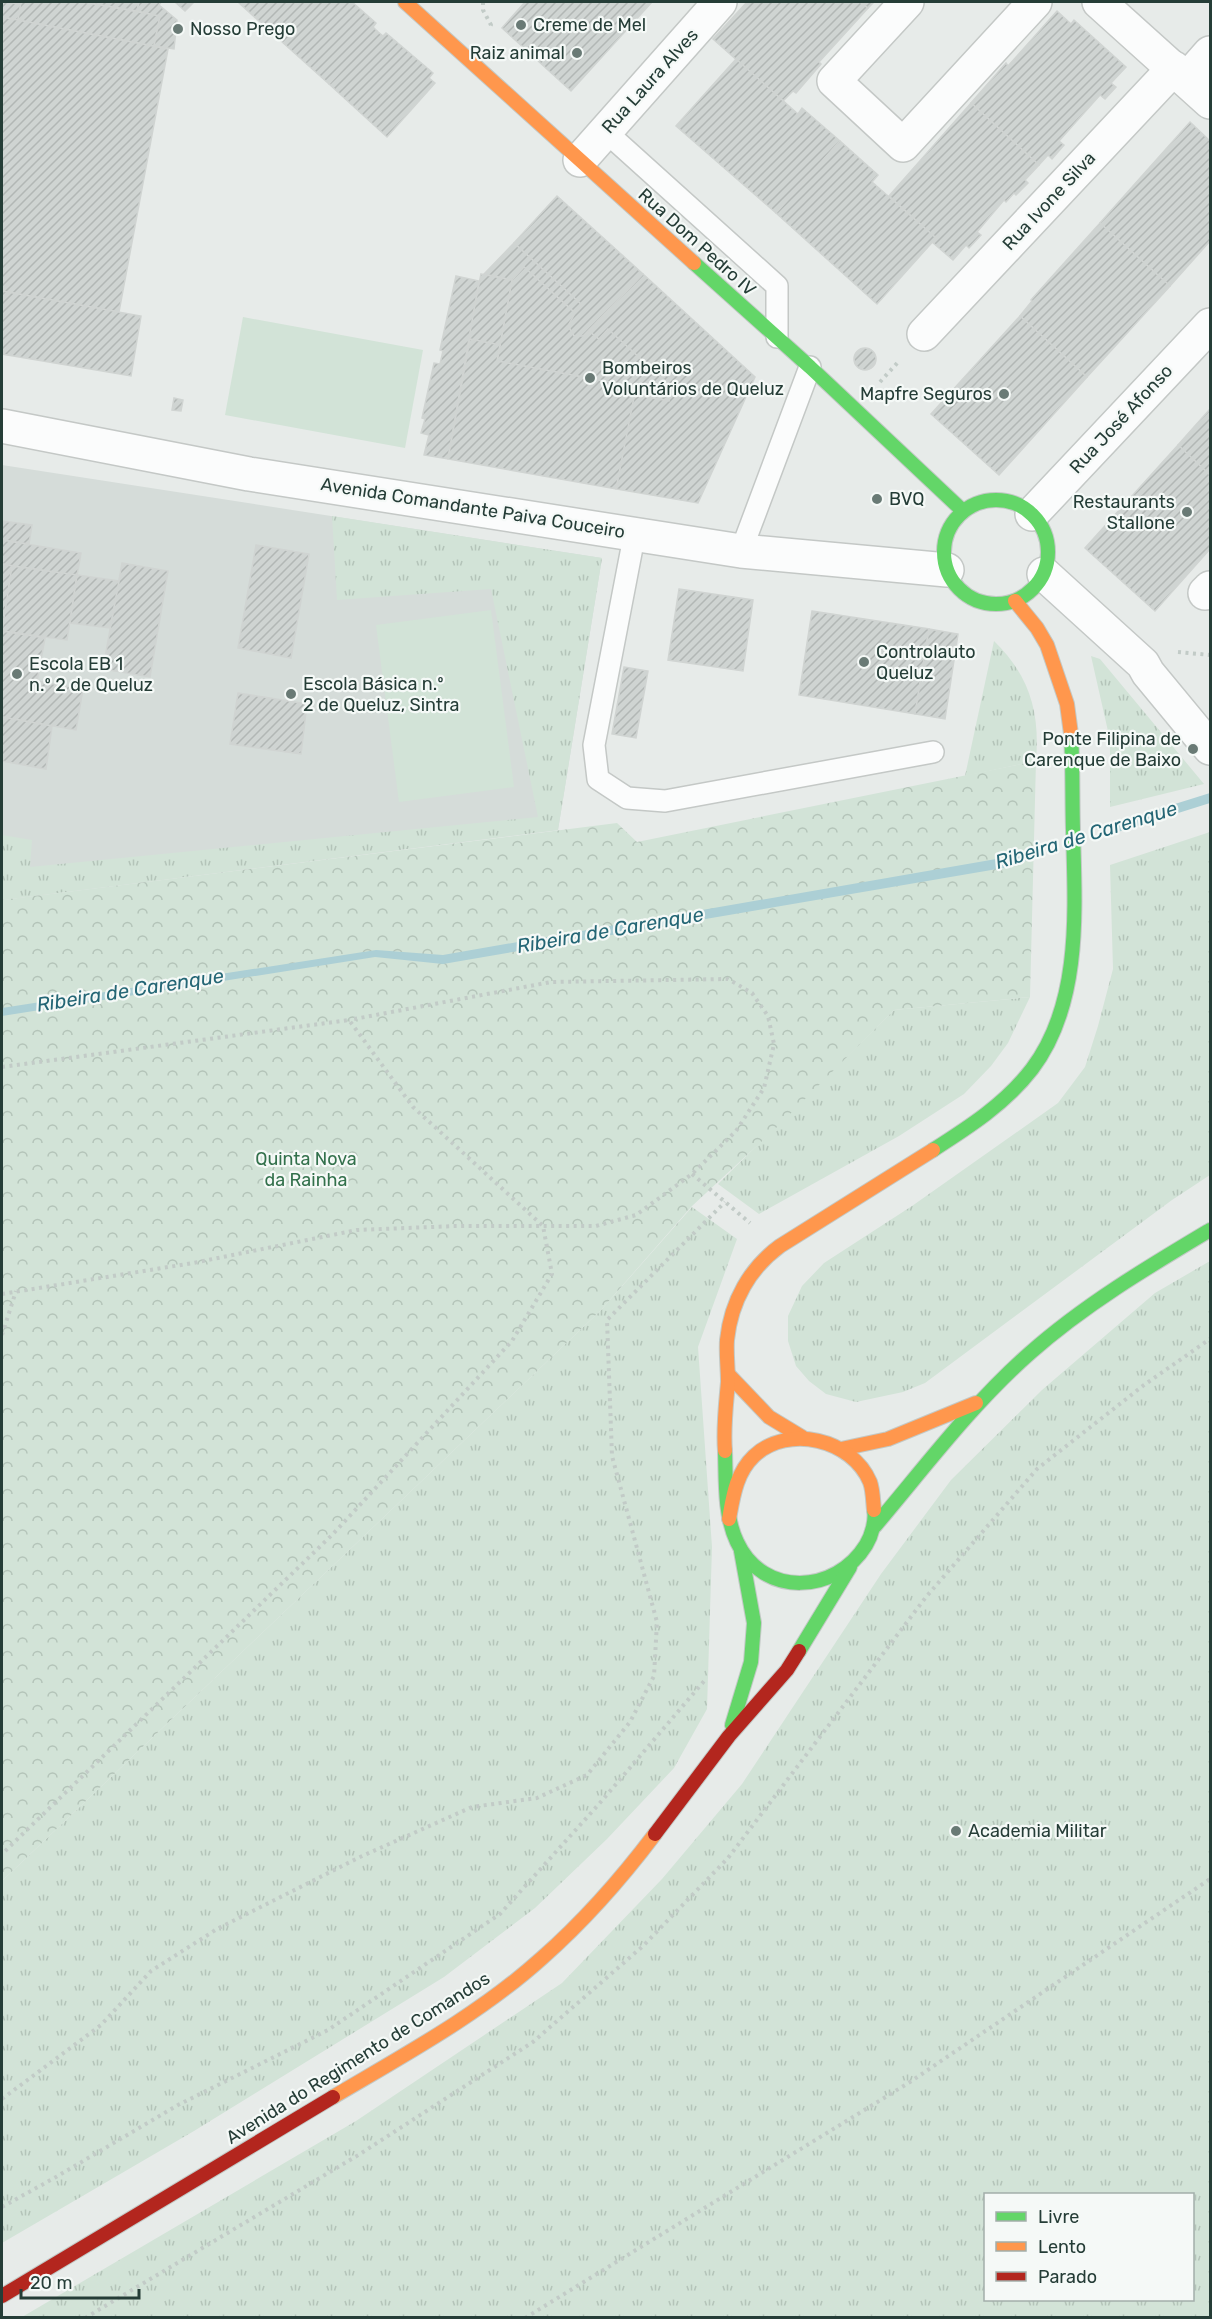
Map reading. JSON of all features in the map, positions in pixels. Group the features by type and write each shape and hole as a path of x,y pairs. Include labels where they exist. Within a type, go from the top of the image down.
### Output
{"main road":[{"name":"Rua Dom Pedro IV","path":"405,2 856,409 963,512"},
{"path":"990,500 1005,500 1019,505 1032,514 1040,523 1047,542 1048,562 1037,585 1015,601 999,604 982,603 967,596 955,584 947,570 944,544 951,526 963,512 976,504 990,500"},
{"path":"1015,601 1045,639 1067,704 1071,751 1075,906 1071,961 1059,1012 1044,1050 1021,1082 995,1108 778,1248 750,1274 736,1305 727,1336 728,1374 723,1431 729,1519 741,1551 758,1569 780,1581 804,1584 828,1580 850,1567 865,1548 875,1526 984,1400 1030,1353 1129,1278 1210,1230"},
{"path":"728,1374 769,1417 802,1437"},
{"path":"841,1449 888,1439 984,1400"},
{"path":"729,1519 730,1498 736,1479 747,1462 772,1444 802,1437 822,1440 841,1449 855,1460 866,1474 873,1490 876,1508 875,1526"},
{"name":"Avenida do Regimento de Comandos","path":"729,1736 751,1662 754,1623 741,1551"},
{"name":"Avenida do Regimento de Comandos","path":"2,2296 395,2060 487,2001 541,1959 595,1906 630,1867 729,1736 788,1670 850,1567"}],"street":[{"name":"Rua Laura Alves","path":"580,160 720,2"},
{"path":"907,2 834,81 903,145 1035,2"},
{"path":"1099,2 1210,102"},
{"name":"Rua Ivone Silva","path":"924,334 1181,74 1210,53"},
{"name":"Rua José Afonso","path":"1032,514 1210,325"},
{"name":"Avenida Comandante Paiva Couceiro","path":"2,426 249,474 634,532 741,551 947,570"},
{"path":"1044,574 1143,663 1148,673 1210,748"}],"lane":[{"path":"605,131 777,286 777,337"},
{"path":"741,551 810,367"},
{"path":"634,532 594,745 598,779 627,798 665,801 933,752"}],"path":[{"path":"856,409 924,334"},
{"path":"2,1068 350,1020 551,982 728,979 752,993 768,1016 774,1044 764,1088 736,1131 692,1174 636,1215 596,1226 357,1230 193,1263 2,1294"},
{"path":"2,1854 333,1534 512,1341 552,1274 543,1226 412,1107 350,1020"},
{"path":"692,1174 778,1248"},
{"path":"2,2099 101,2025 151,1971 217,1929 360,1857 472,1807 537,1798 587,1774 630,1722 654,1676 657,1622 612,1455 607,1320 725,1202"},
{"path":"2,1335 16,1291"},
{"path":"2,2206 178,2105 328,2030 500,1914 706,1680"},
{"path":"525,2318 910,2082 1210,1879"}],"shaded area":[{"name":"Escola Básica n.º 2 de Queluz, Sintra","path":"2,465 602,558 558,830 2,900"}],"green space":[{"path":"243,317 423,350 405,448 225,415"},
{"path":"332,516 602,558 558,830 2,900 2,835 32,840 30,867 538,817 491,589 337,600"},
{"path":"491,610 514,787 399,802 376,625"},
{"path":"994,641 1016,668 1030,696 1036,727 1036,761 965,776"},
{"path":"1091,656 1100,659 1204,784 1110,807 1110,740"},
{"name":"Quinta Nova da Rainha","path":"1036,761 1030,997 894,1010 774,1130 692,1206 601,1310 2,1881 2,900 617,823 637,842"},
{"path":"1210,832 1210,1175 1172,1200 925,1383 903,1392 856,1402 826,1394 809,1381 796,1366 788,1341 788,1316 802,1286 824,1263 912,1206 1058,1103 1085,1067 1113,969 1110,865"},
{"path":"1030,997 1008,1043 991,1066 964,1094 899,1136 759,1214 718,1184 894,1010"},
{"path":"692,1207 737,1239 698,1347 712,1547 707,1709 674,1768 607,1839 535,1908 444,1977 194,2131 2,2243 2,1881 601,1310"},
{"name":"Academia Militar","path":"1210,1261 1210,2317 22,2317 356,2121 562,1983 662,1879 742,1784 881,1574 951,1480 1042,1390 1155,1293"}],"water":[{"name":"Ribeira de Carenque","path":"1210,793 1210,803 1003,868 443,964 375,957 2,1016 2,1008 376,950 443,955 1002,858"}],"pier":[{"path":"1110,821 1110,837 1034,860 1034,844"}],"building":[{"path":"2,2 21,4 18,20 2,17"},
{"path":"21,2 84,2 160,16 154,46 18,20"},
{"path":"84,2 139,2 137,11"},
{"path":"139,2 161,2 159,5 177,20 174,49 154,46 160,16 137,11"},
{"path":"175,2 194,2 185,11"},
{"path":"238,2 297,2 271,32"},
{"path":"297,2 352,2 376,23 373,27 377,31 329,84 271,32"},
{"path":"525,2 652,2 571,91 502,28"},
{"path":"747,2 860,2 868,8 819,62 821,64 796,93 793,91 783,101 713,39"},
{"path":"860,2 874,2 868,8"},
{"path":"1057,11 1071,24 1074,20 1126,67 1111,83 1116,87 1105,99 1100,95 1059,141 1064,145 1052,159 1048,155 1039,165 971,103"},
{"path":"2,17 168,49 119,312 2,291"},
{"path":"377,31 383,36 386,33 433,73 429,78 435,83 387,137 329,84"},
{"path":"736,59 798,114 802,108 840,141 776,213 676,126"},
{"path":"971,103 1039,165 1025,180 1028,183 1016,195 1014,193 1006,202 1004,200 977,232 981,235 969,248 966,245 953,260 932,242 936,238 889,196"},
{"path":"1190,122 1210,141 1210,241 1170,286 1100,223"},
{"path":"840,141 878,175 872,182 936,238 877,304 776,213"},
{"path":"557,196 643,274 582,337 574,336 568,326 569,320 582,305 514,243"},
{"path":"1100,223 1170,286 1087,377 1020,316 1031,300"},
{"path":"514,243 582,305 575,313 524,267 512,280 484,274"},
{"path":"524,267 575,313 568,326 574,336 584,336 589,331 599,339 608,329 672,387 669,401 635,394 636,387 497,361 512,280"},
{"path":"481,274 512,280 500,345 468,339"},
{"path":"643,274 755,377 698,503 616,489 633,395 669,401 672,387 608,329 599,339 589,331"},
{"path":"456,276 479,281 448,459 424,455 429,435 421,433 434,363 440,364 443,351 440,350"},
{"path":"2,291 141,316 131,376 2,354"},
{"path":"1020,316 1087,377 999,475 931,414"},
{"path":"470,339 500,345 497,361 636,387 616,489 448,459"},
{"path":"865,348 873,351 876,359 873,367 865,370 857,367 854,359 857,351"},
{"path":"174,398 183,400 181,411 172,410"},
{"path":"1210,409 1210,475 1178,445"},
{"path":"1178,445 1210,475 1210,549 1155,611 1085,548"},
{"path":"2,521 32,525 29,544 2,540"},
{"path":"2,540 81,553 77,576 2,564"},
{"path":"256,545 309,554 291,658 238,648"},
{"path":"122,563 168,571 150,677 103,669"},
{"path":"2,564 12,566 3,630 2,630"},
{"path":"12,566 77,575 67,640 2,631"},
{"path":"77,575 119,581 110,628 70,623"},
{"path":"679,589 753,600 743,671 668,660"},
{"name":"Controlauto Queluz","path":"812,611 929,629 915,714 799,695"},
{"path":"929,629 958,634 945,719 915,714"},
{"path":"2,631 45,638 37,681 83,689 76,730 2,717"},
{"path":"624,667 648,671 636,738 612,734"},
{"path":"238,693 307,704 301,754 230,744"},
{"path":"2,717 52,726 46,769 2,761"}],"traffic: fast":[{"path":"694,263 810,367 963,511"},
{"path":"996,500 1016,504 1033,515 1044,532 1048,552 1044,572 1033,589 1016,600 996,604 976,600 959,589 948,572 944,552 948,532 959,515 976,504 996,500"},
{"path":"933,1150 986,1114 1021,1082 1048,1043 1060,1015 1072,954 1074,923 1071,734"},
{"path":"875,1526 988,1393 1030,1353 1094,1303 1210,1230"},
{"path":"725,1451 728,1509 737,1542 749,1560 764,1573 781,1580 800,1583 819,1580 837,1573 853,1561 870,1537 874,1523 874,1510"},
{"path":"732,1725 751,1662 754,1623 741,1551"},
{"path":"799,1651 850,1567"}],"traffic: slow":[{"path":"405,2 694,263"},
{"path":"1015,601 1037,628 1047,645 1067,704 1071,734"},
{"path":"725,1451 729,1326 738,1299 751,1275 780,1246 933,1150"},
{"path":"728,1374 769,1417 802,1437"},
{"path":"841,1449 888,1439 976,1403"},
{"path":"729,1519 739,1478 754,1456 768,1446 801,1439 834,1446 849,1455 861,1467 870,1482 874,1510"},
{"path":"333,2097 441,2033 518,1978 558,1944 587,1914 655,1834"}],"traffic: jam":[{"path":"655,1834 729,1736 787,1670 799,1651"},
{"path":"2,2296 333,2097"}],"place":[{"name":"Creme de Mel","path":"521,25"},
{"name":"Nosso Prego","path":"178,29"},
{"name":"Raiz animal","path":"577,53"},
{"name":"Bombeiros Voluntários de Queluz","path":"590,378"},
{"name":"Mapfre Seguros","path":"1004,394"},
{"name":"BVQ","path":"877,499"},
{"name":"Restaurants Stallone","path":"1187,512"},
{"name":"Controlauto Queluz","path":"864,662"},
{"name":"Escola EB 1 n.º 2 de Queluz","path":"17,674"},
{"name":"Escola Básica n.º 2 de Queluz, Sintra","path":"291,694"},
{"name":"Ponte Filipina de Carenque de Baixo","path":"1193,749"},
{"name":"Academia Militar","path":"956,1831"}]}
